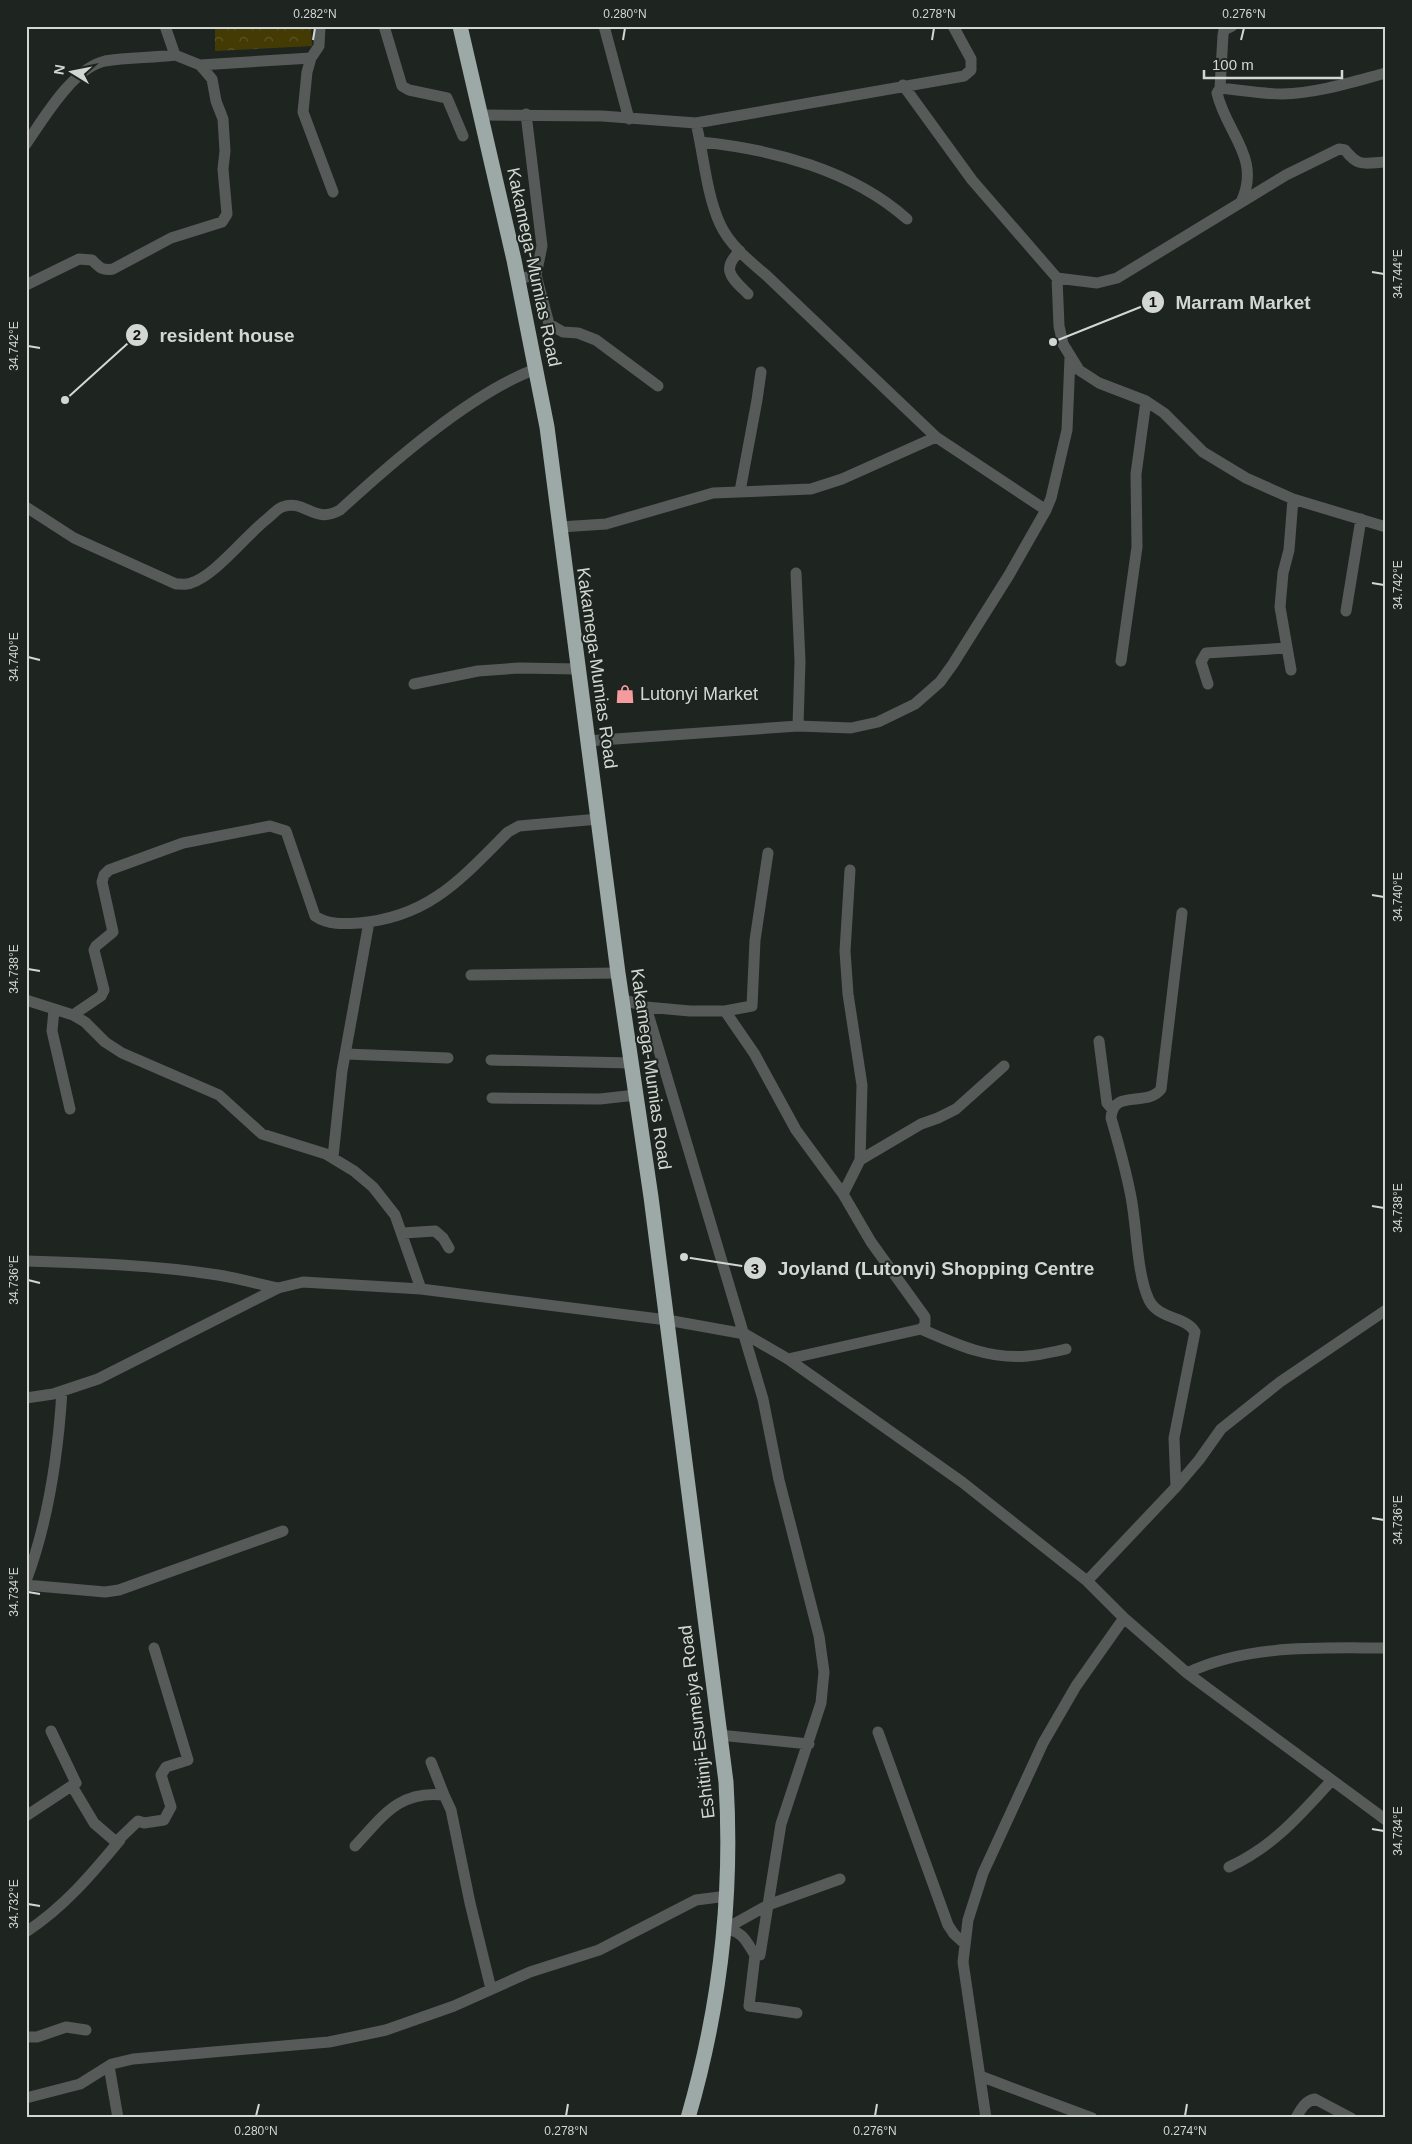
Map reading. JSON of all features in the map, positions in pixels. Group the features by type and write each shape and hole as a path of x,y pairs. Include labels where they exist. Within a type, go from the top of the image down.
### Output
{"highway":[{"name":"Kakamega-Mumias Road","path":"460,26 482,115 518,279 547,428 618,973 667,1320"},
{"name":"Eshitinji-Esumeiya Road","path":"667,1320 726,1782 729,1830 724,1929 709,2033 688,2118"}],"street":[{"path":"165,26 175,55"},
{"path":"320,26 319,46 311,58 307,72 303,112 332,192"},
{"path":"384,26 402,86 409,90 448,98 463,136"},
{"path":"604,26 629,119"},
{"path":"482,115 602,116 696,123 969,74 972,62 953,26"},
{"path":"1232,26 1224,30 1218,95 1247,162 1248,181 1241,202"},
{"path":"26,144 60,97 91,66 105,61 175,55 200,65 311,58"},
{"path":"26,285 78,259 92,260 100,269 113,269 171,238 222,222 227,214 223,169 225,142 223,119 216,101 212,79 200,65"},
{"path":"1220,88 1270,93 1294,93 1332,87 1386,72"},
{"path":"587,742 798,726 851,728 878,722 915,704 940,682 953,664 1009,575 1046,510 1051,498 1067,430 1070,358 1058,326 1057,278 972,180 903,85"},
{"path":"526,114 542,246 536,275 549,324 563,332 578,333 596,340 658,386"},
{"path":"696,123 708,186 720,225 740,251 936,437 1046,510"},
{"path":"700,142 737,145 839,176 893,206 907,219"},
{"path":"1057,278 1097,283 1117,278 1286,175 1339,149 1345,150 1359,164 1386,162"},
{"path":"740,251 730,260 729,268 734,279 748,294"},
{"path":"518,279 536,275"},
{"path":"1070,358 1089,378 1146,401 1164,413 1203,452 1223,466 1293,499 1386,527"},
{"path":"26,507 74,538 176,584 191,584 213,570 258,526 281,507 293,505 320,516 329,516 340,510 457,415 484,396 536,369"},
{"path":"740,491 756,409 760,372"},
{"path":"1121,661 1137,547 1136,474 1146,401"},
{"path":"560,527 606,524 699,496 740,491 778,492 811,489 842,479 936,437"},
{"path":"1291,670 1280,607 1283,573 1289,550 1293,499"},
{"path":"1346,611 1360,519"},
{"path":"796,573 800,661 798,726"},
{"path":"1208,684 1201,662 1206,653 1288,648"},
{"path":"414,684 478,671 519,668 578,669"},
{"path":"73,1016 101,996 104,990 94,955 96,946 109,936 113,930 102,882 104,875 109,870 183,843 270,826 281,828 286,831 291,842 314,916 322,921 336,924 369,922 409,913 444,893 508,832 519,826 599,819"},
{"path":"622,999 646,1007 690,1011 725,1011 752,1006 754,940 768,853"},
{"path":"844,1194 860,1160 862,1085 848,994 844,951 850,870"},
{"path":"1176,1487 1174,1438 1195,1332 1188,1324 1156,1310 1148,1296 1137,1246 1131,1192 1111,1118 1112,1109 1121,1100 1150,1098 1156,1096 1161,1089 1182,913"},
{"path":"333,1157 346,1054 369,922"},
{"path":"471,975 618,973"},
{"path":"26,1000 73,1016 94,1029 105,1042 122,1053 219,1095 262,1134 333,1157 354,1171 379,1193 396,1216 420,1289"},
{"path":"646,1007 763,1399 779,1480 819,1636 824,1672 821,1703 781,1824 761,1952 755,1955"},
{"path":"54,1010 52,1031 70,1109"},
{"path":"725,1011 754,1053 796,1130 844,1194 871,1242 924,1312 925,1326 921,1329 788,1360"},
{"path":"1099,1041 1107,1103 1112,1109"},
{"path":"346,1054 448,1058"},
{"path":"491,1060 631,1063"},
{"path":"860,1160 921,1124 956,1109 1004,1066"},
{"path":"492,1098 592,1099 636,1095"},
{"path":"402,1233 435,1231 443,1238 449,1248"},
{"path":"26,1262 126,1265 180,1270 220,1275 278,1288"},
{"path":"26,1398 62,1391 98,1379 278,1288 303,1282 420,1289 667,1320 745,1334 788,1360 962,1482 1087,1581 1124,1618 1187,1673 1386,1820"},
{"path":"1087,1581 1176,1487 1222,1429 1280,1382 1386,1310"},
{"path":"921,1329 974,1350 1002,1356 1028,1356 1066,1349"},
{"path":"26,1581 40,1544 52,1489 62,1391"},
{"path":"26,1585 105,1592 119,1590 284,1531"},
{"path":"986,2118 963,1962 968,1920 983,1873 1043,1743 1076,1686 1124,1618"},
{"path":"26,1932 49,1917 80,1888 138,1821 144,1823 164,1820 171,1808 161,1775 166,1767 188,1760 154,1648"},
{"path":"1187,1673 1212,1661 1291,1648 1386,1648"},
{"path":"26,1816 76,1783 51,1731"},
{"path":"878,1732 948,1925 954,1934 965,1944"},
{"path":"719,1736 809,1744"},
{"path":"431,1762 451,1810 470,1903 492,1989"},
{"path":"1229,1868 1256,1855 1289,1826 1332,1780"},
{"path":"72,1786 94,1823 116,1842 120,1840"},
{"path":"354,1846 386,1812 408,1798 426,1793 444,1795"},
{"path":"724,1929 768,1905 840,1879"},
{"path":"26,2098 80,2084 110,2066 133,2059 162,2054 329,2042 386,2030 454,2006 530,1972 599,1950 696,1900 727,1896"},
{"path":"724,1929 736,1930 743,1936 755,1955 748,2006 797,2013"},
{"path":"26,2037 66,2028 86,2030"},
{"path":"110,2066 118,2118"},
{"path":"980,2076 1092,2118"},
{"path":"1296,2118 1303,2106 1309,2100 1315,2099 1351,2118"}],"green space":[{"path":"215,26 311,26 312,46 215,51"}],"place":[{"name":"Marram Market","path":"1053,342"},
{"name":"resident house","path":"65,400"},
{"name":"Lutonyi Market","path":"625,694"},
{"name":"Joyland (Lutonyi) Shopping Centre","path":"684,1257"}]}
